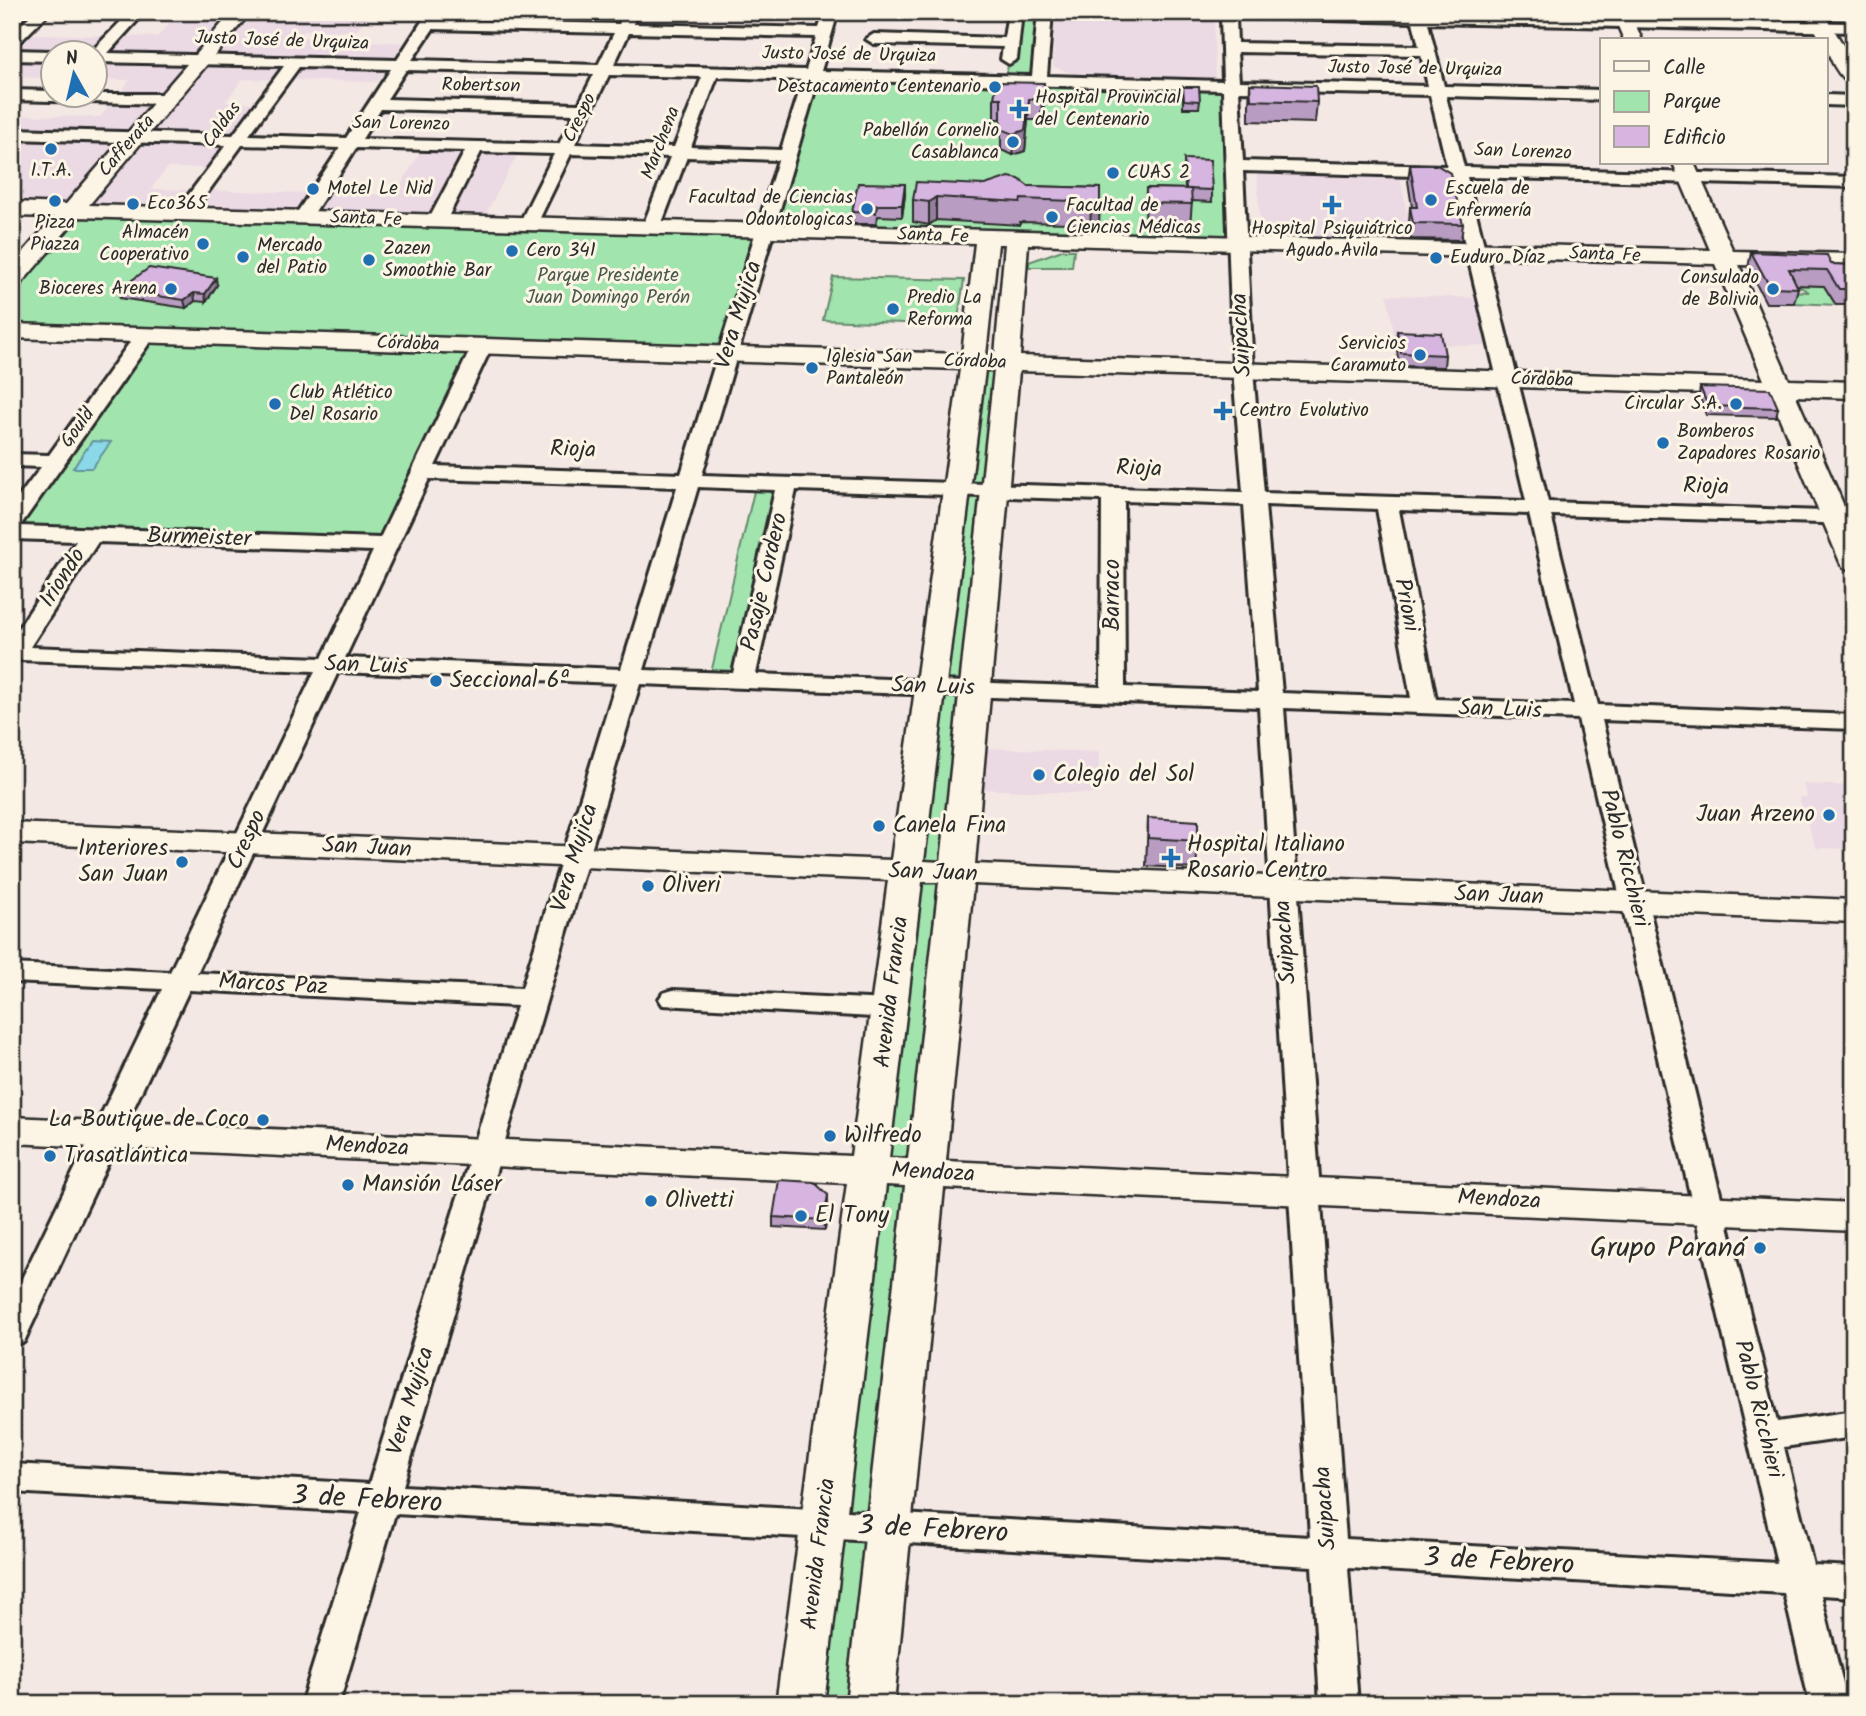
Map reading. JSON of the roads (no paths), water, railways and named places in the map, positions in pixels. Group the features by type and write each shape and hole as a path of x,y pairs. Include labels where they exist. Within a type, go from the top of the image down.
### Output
{"main road":[{"name":"Cafferata","path":"12,280 242,12"},
{"path":"1818,20 1854,79"},
{"path":"1687,170 1779,387 1844,518 1854,562"},
{"name":"Santa Fe","path":"12,209 1854,261"},
{"name":"Avenida Francia","path":"800,1704 930,687 959,490 987,238"},
{"path":"870,1704 997,491 1005,363 1017,238"},
{"name":"Córdoba","path":"12,331 1854,390"},
{"name":"San Juan","path":"12,833 1854,911"},
{"name":"Mendoza","path":"12,1130 1854,1217"}],"street":[{"path":"12,42 43,12"},
{"path":"108,43 138,12"},
{"name":"Crespo","path":"528,224 632,12"},
{"name":"Vera Mujíca","path":"320,1704 831,12"},
{"path":"1007,80 1014,12"},
{"path":"1039,81 1045,12"},
{"path":"1164,12 1419,15 1627,25 1818,20 1854,28"},
{"name":"Suipacha","path":"1228,13 1243,370 1271,702 1339,1704"},
{"name":"Pablo Ricchieri","path":"1419,15 1829,1704"},
{"path":"303,217 433,18 624,28 825,33"},
{"path":"874,39 1011,43"},
{"path":"1229,47 1428,51"},
{"path":"12,55 38,56"},
{"name":"Justo José de Urquiza","path":"108,57 1600,94"},
{"name":"Caldas","path":"183,214 295,62"},
{"name":"Marchena","path":"651,228 711,73"},
{"path":"12,95 167,99"},
{"path":"1828,100 1854,101"},
{"name":"Robertson","path":"377,104 584,109"},
{"path":"12,150 19,135"},
{"name":"San Lorenzo","path":"19,135 788,155"},
{"path":"437,221 475,147"},
{"name":"San Lorenzo","path":"1233,166 1457,172 1687,170 1854,182"},
{"name":"Gould","path":"12,522 145,335"},
{"name":"Crespo","path":"12,1333 482,346"},
{"path":"12,460 54,461"},
{"name":"Rioja","path":"423,472 1844,518"},
{"name":"Pasaje Cordero","path":"743,680 787,484"},
{"name":"Barraco","path":"1113,495 1113,695"},
{"name":"Prioni","path":"1387,503 1425,707"},
{"name":"Burmeister","path":"12,532 386,544"},
{"name":"Iriondo","path":"13,654 91,535"},
{"name":"San Luis","path":"13,654 1854,722"},
{"name":"Marcos Paz","path":"12,973 533,998"},
{"path":"673,999 890,1009"},
{"path":"1764,1437 1854,1424"},
{"name":"3 de Febrero","path":"12,1478 381,1501 1854,1582"}],"water":[{"path":"92,441 111,442 92,468 73,468"}],"place":[{"name":"Destacamento Centenario","path":"995,87"},
{"name":"Hospital Provincial del Centenario","path":"1019,109"},
{"name":"Pabellón Cornelio Casablanca","path":"1013,142"},
{"name":"I.T.A.","path":"51,149"},
{"name":"CUAS 2","path":"1113,173"},
{"name":"Motel Le Nid","path":"313,189"},
{"name":"Escuela de Enfermería","path":"1431,200"},
{"name":"Pizza Piazza","path":"55,201"},
{"name":"Eco365","path":"133,204"},
{"name":"Hospital Psiquiátrico Agudo Avila","path":"1332,205"},
{"name":"Facultad de Ciencias Odontologicas","path":"867,209"},
{"name":"Facultad de Ciencias Médicas","path":"1052,217"},
{"name":"Almacén Cooperativo","path":"203,244"},
{"name":"Cero 341","path":"512,251"},
{"name":"Mercado del Patio","path":"243,257"},
{"name":"Euduro Díaz","path":"1436,258"},
{"name":"Zazen Smoothie Bar","path":"369,260"},
{"name":"Bioceres Arena","path":"171,289"},
{"name":"Consulado de Bolivia","path":"1773,289"},
{"name":"Predio La Reforma","path":"893,309"},
{"name":"Servicios Caramuto","path":"1420,355"},
{"name":"Iglesia San Pantaleón","path":"812,368"},
{"name":"Club Atlético Del Rosario","path":"275,404"},
{"name":"Circular S.A.","path":"1736,404"},
{"name":"Centro Evolutivo","path":"1223,411"},
{"name":"Bomberos Zapadores Rosario","path":"1663,443"},
{"name":"Seccional 6ª","path":"436,681"},
{"name":"Colegio del Sol","path":"1039,775"},
{"name":"Juan Arzeno","path":"1829,815"},
{"name":"Canela Fina","path":"879,826"},
{"name":"Hospital Italiano Rosario Centro","path":"1171,858"},
{"name":"Interiores San Juan","path":"182,862"},
{"name":"Oliveri","path":"648,886"},
{"name":"La Boutique de Coco","path":"263,1120"},
{"name":"Wilfredo","path":"830,1136"},
{"name":"Trasatlántica","path":"50,1156"},
{"name":"Mansión Láser","path":"348,1185"},
{"name":"Olivetti","path":"651,1201"},
{"name":"El Tony","path":"801,1216"},
{"name":"Grupo Paraná","path":"1760,1248"}],"park label":[{"name":"Parque Presidente Juan Domingo Perón","path":"608,287"}]}
